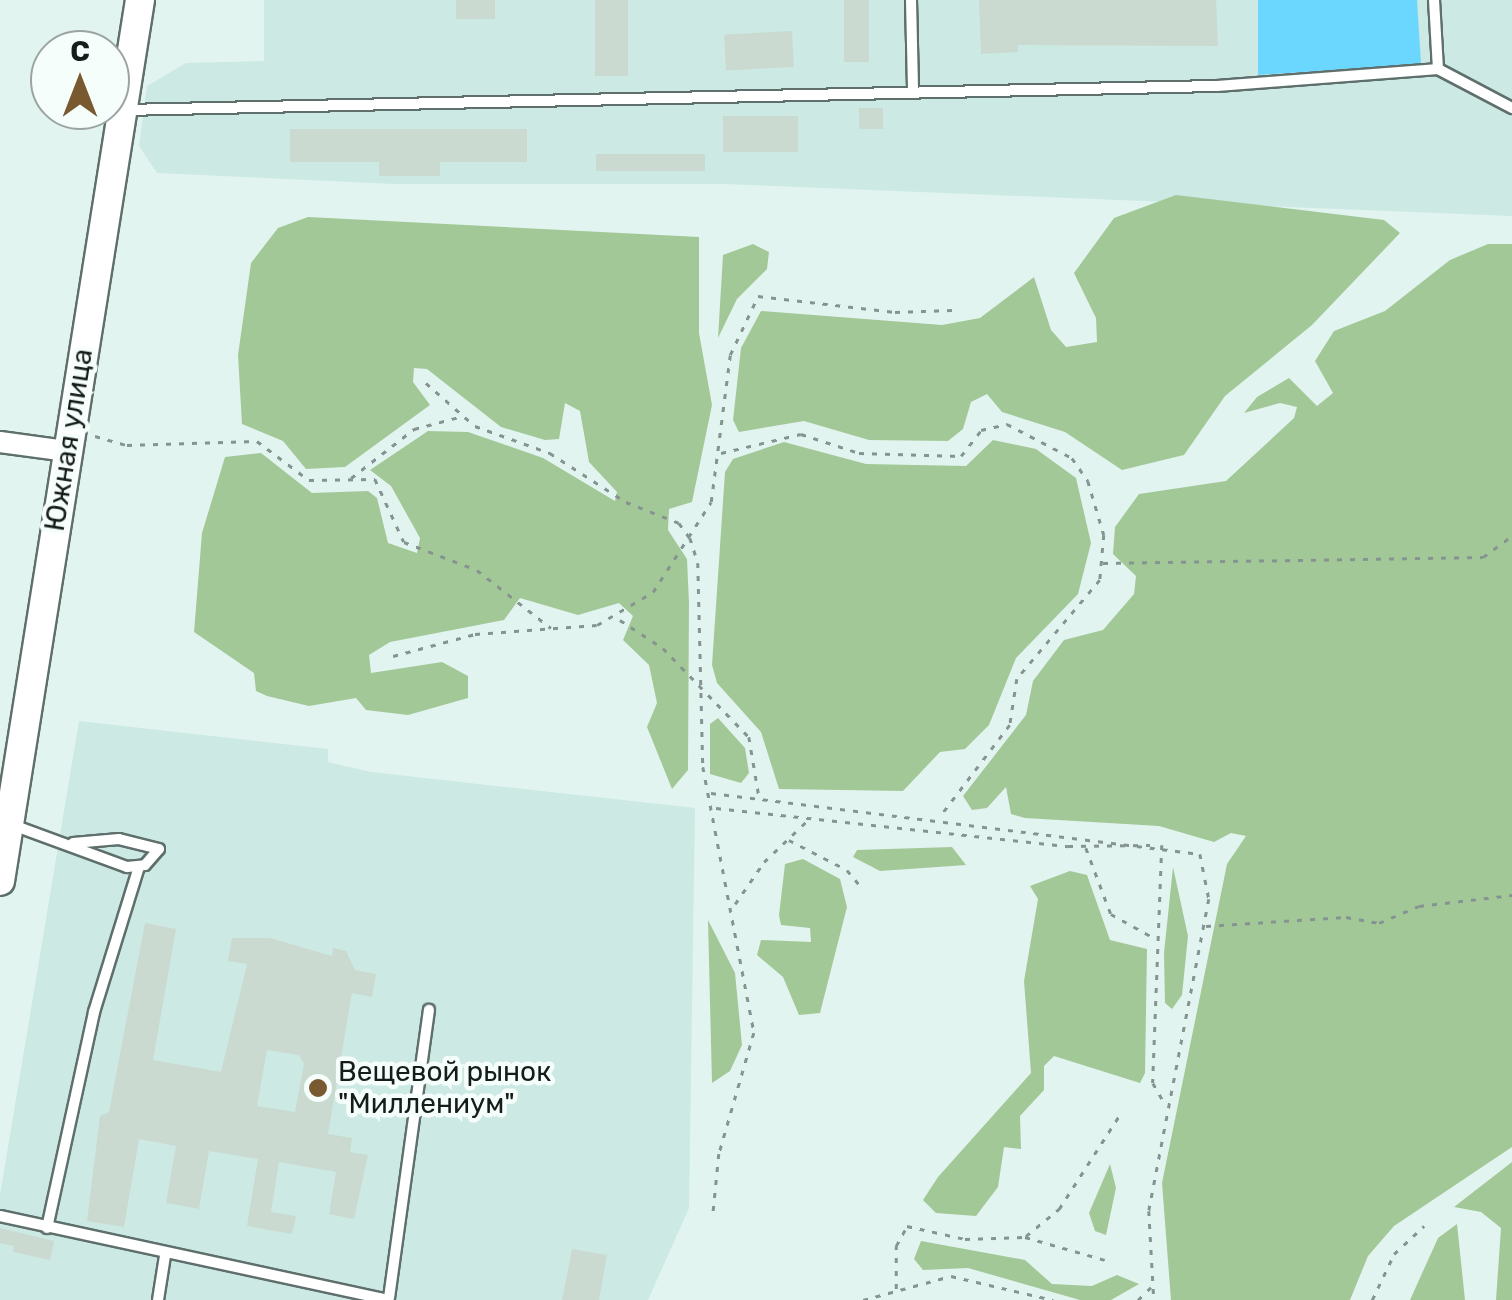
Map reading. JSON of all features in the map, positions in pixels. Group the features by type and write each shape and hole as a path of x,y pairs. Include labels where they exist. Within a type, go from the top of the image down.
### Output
{"street":[{"name":"Южная улица","path":"130,58 140,0"},
{"name":"Южная улица","path":"0,881 118,130"},
{"path":"0,442 69,437"}],"lane":[{"path":"911,0 913,91"},
{"path":"1434,0 1438,69"},
{"path":"130,110 1236,85 1438,69 1512,108"},
{"path":"9,824 138,868"},
{"path":"48,1228 94,1012 138,868 159,848 119,839 72,843"},
{"path":"0,1216 165,1256 389,1299 429,1010"},
{"path":"158,1300 165,1256"}],"path":[{"path":"393,656 475,634 553,629 618,619 672,572 711,502 730,356 758,296 894,312 952,310"},
{"path":"426,383 461,416 550,453 626,502 679,523 690,538 700,696 711,793 754,1033 719,1154 713,1215"},
{"path":"350,480 414,429 461,416"},
{"path":"720,453 801,434 877,455 961,456 981,430 1007,424 1080,470 1104,535 1094,596 1017,679 1010,725 939,818"},
{"path":"69,437 127,446 256,441 309,480 383,485 404,542 477,570 553,629"},
{"path":"1102,563 1483,557 1512,536"},
{"path":"618,619 663,648 700,696 749,738 759,799"},
{"path":"711,793 1162,844 1189,848 1206,862 1205,926 1167,1107 1150,1212 1154,1300"},
{"path":"714,808 1085,846 1162,844"},
{"path":"734,906 809,819"},
{"path":"788,839 847,870 862,888"},
{"path":"1162,844 1153,1083 1167,1107"},
{"path":"1085,846 1111,914 1158,940"},
{"path":"1205,926 1346,916 1378,923 1419,906 1512,896"},
{"path":"1025,1238 1060,1210 1118,1116"},
{"path":"896,1288 896,1246 907,1226 965,1239 1025,1238 1106,1260"},
{"path":"1372,1300 1394,1254 1424,1226"},
{"path":"862,1300 896,1288 977,1278 1054,1300"},
{"path":"1138,1300 1153,1286"}],"shaded area":[{"path":"264,0 1512,0 1512,216 724,184 394,184 157,173 139,146 147,86 186,63 264,61"},
{"name":"Вещевой рынок \"Миллениум\"","path":"79,721 328,749 328,762 371,772 695,808 689,1208 648,1300 0,1300 0,1195"}],"green space":[{"path":"1176,195 1384,220 1400,233 1312,325 1225,396 1184,455 1122,470 1065,432 1002,412 987,394 971,402 963,429 948,441 869,440 804,421 739,432 733,420 741,348 761,311 942,325 980,318 1034,277 1051,330 1066,347 1097,342 1096,318 1074,273 1114,218"},
{"path":"308,217 699,237 699,333 712,405 692,502 669,509 668,530 687,559 689,603 688,770 672,789 647,727 657,703 649,665 623,640 633,616 619,603 578,615 520,598 504,620 390,642 369,655 371,673 442,662 468,676 468,698 408,715 366,710 356,698 309,706 267,696 256,691 254,673 194,632 202,533 225,457 261,453 312,493 368,491 377,498 388,543 417,553 420,538 391,486 370,470 428,431 468,432 543,458 615,501 617,492 589,462 580,411 565,403 559,439 545,440 501,427 427,369 414,368 413,382 430,405 345,467 306,469 283,441 242,424 238,355 251,263 278,228"},
{"path":"753,244 769,252 767,269 737,299 718,338 723,255"},
{"path":"1488,244 1512,244 1512,1147 1394,1226 1368,1256 1350,1300 1171,1300 1162,1183 1227,864 1246,836 1231,833 1214,842 1159,826 1025,818 1011,814 1006,787 987,808 972,810 963,796 1026,715 1033,681 1064,640 1103,630 1134,594 1136,576 1113,554 1115,527 1139,494 1226,481 1294,418 1297,407 1280,403 1244,413 1257,397 1289,378 1317,406 1333,393 1315,361 1334,331 1385,311 1450,260"},
{"path":"993,440 1036,449 1076,478 1091,543 1078,594 1016,658 989,725 965,749 940,752 903,791 779,789 761,732 717,683 712,665 725,472 733,459 784,442 866,464 966,466"},
{"path":"718,718 745,748 749,773 741,783 710,774 710,724"},
{"path":"952,847 966,865 880,871 853,857 857,850"},
{"path":"803,859 840,879 847,907 820,1013 799,1015 783,977 757,955 761,940 811,942 810,928 781,925 779,915 785,864"},
{"path":"1173,867 1188,936 1182,995 1172,1009 1165,1003 1164,953"},
{"path":"1070,871 1087,875 1110,940 1147,949 1145,1073 1140,1083 1054,1056 1044,1066 1044,1090 1020,1116 1021,1149 1004,1147 998,1187 976,1216 936,1213 923,1200 938,1177 1031,1073 1024,981 1038,899 1030,886"},
{"path":"708,920 735,973 742,1045 730,1071 712,1083"},
{"path":"1512,1162 1512,1300 1496,1300 1501,1228 1481,1212 1454,1207"},
{"path":"1110,1164 1116,1188 1106,1235 1095,1231 1089,1213"},
{"path":"1457,1224 1465,1300 1410,1300 1438,1238"},
{"path":"921,1241 1025,1260 1052,1284 1092,1286 1117,1275 1139,1284 1111,1300 1080,1300 968,1268 923,1270 914,1259"}],"water":[{"path":"1258,0 1417,0 1421,64 1258,75"}],"building":[{"path":"456,0 495,0 495,19 456,19"},
{"path":"595,0 628,0 628,76 595,76"},
{"path":"844,0 869,0 869,62 844,62"},
{"path":"979,0 1216,0 1218,46 1018,45 1018,52 981,54"},
{"path":"792,31 794,67 726,71 724,35"},
{"path":"859,108 883,108 883,129 859,129"},
{"path":"723,116 798,116 798,152 723,152"},
{"path":"290,129 527,129 527,162 440,162 440,176 379,176 379,162 290,162"},
{"path":"596,154 705,154 705,171 596,171"},
{"name":"Вещевой рынок \"Миллениум\"","path":"145,923 176,929 153,1060 221,1072 247,964 228,961 232,938 270,938 332,956 333,948 346,951 355,970 376,974 372,997 352,993 328,1134 352,1138 350,1152 368,1155 354,1219 329,1214 336,1172 279,1162 271,1212 296,1216 292,1234 247,1226 258,1159 209,1151 199,1209 166,1203 176,1146 139,1139 124,1227 87,1221 100,1116 109,1112","holes":["267,1050 299,1055 304,1064 295,1112 257,1106"]},
{"path":"0,1228 54,1241 50,1260 13,1252 14,1246 0,1243"},
{"path":"572,1249 607,1255 599,1300 562,1300"}],"place":[{"name":"Вещевой рынок \"Миллениум\"","path":"318,1088"}]}
